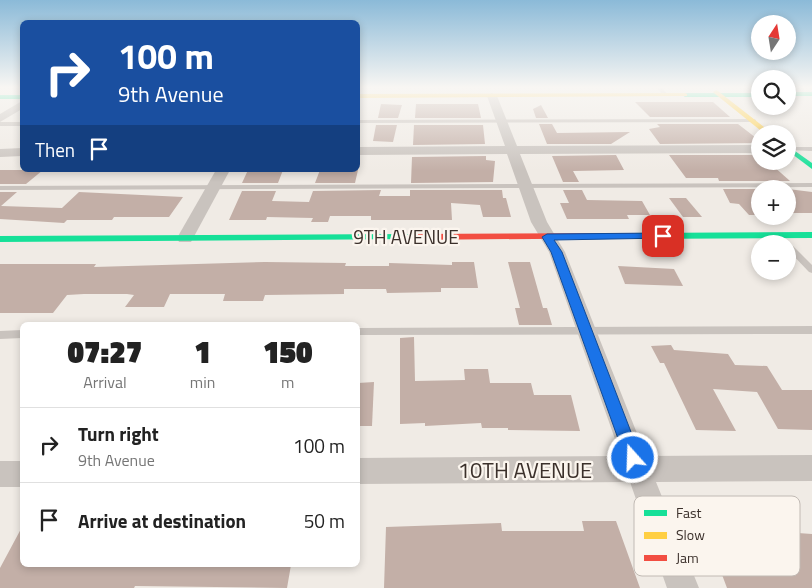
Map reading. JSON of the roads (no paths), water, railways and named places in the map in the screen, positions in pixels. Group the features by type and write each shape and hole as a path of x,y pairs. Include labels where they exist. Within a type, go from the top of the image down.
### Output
{"main road":[{"path":"748,115 759,125"},
{"path":"796,155 812,167"},
{"name":"9TH AVENUE","path":"796,239 812,235"},
{"name":"9TH AVENUE","path":"0,239 547,237 751,241"}],"street":[{"path":"499,115 539,222 557,252 647,496"},
{"path":"360,151 751,150"},
{"path":"0,152 20,152"},
{"path":"185,238 222,172"},
{"name":"10TH AVENUE","path":"360,471 812,468"},
{"path":"0,474 20,474"},
{"path":"678,576 683,588"}],"lane":[{"path":"360,122 754,121"},
{"path":"0,124 20,124"},
{"path":"796,149 812,149"},
{"path":"0,188 812,185"},
{"path":"796,254 812,270"},
{"path":"802,260 812,260"},
{"path":"360,332 812,330"},
{"path":"0,334 20,334"}]}
